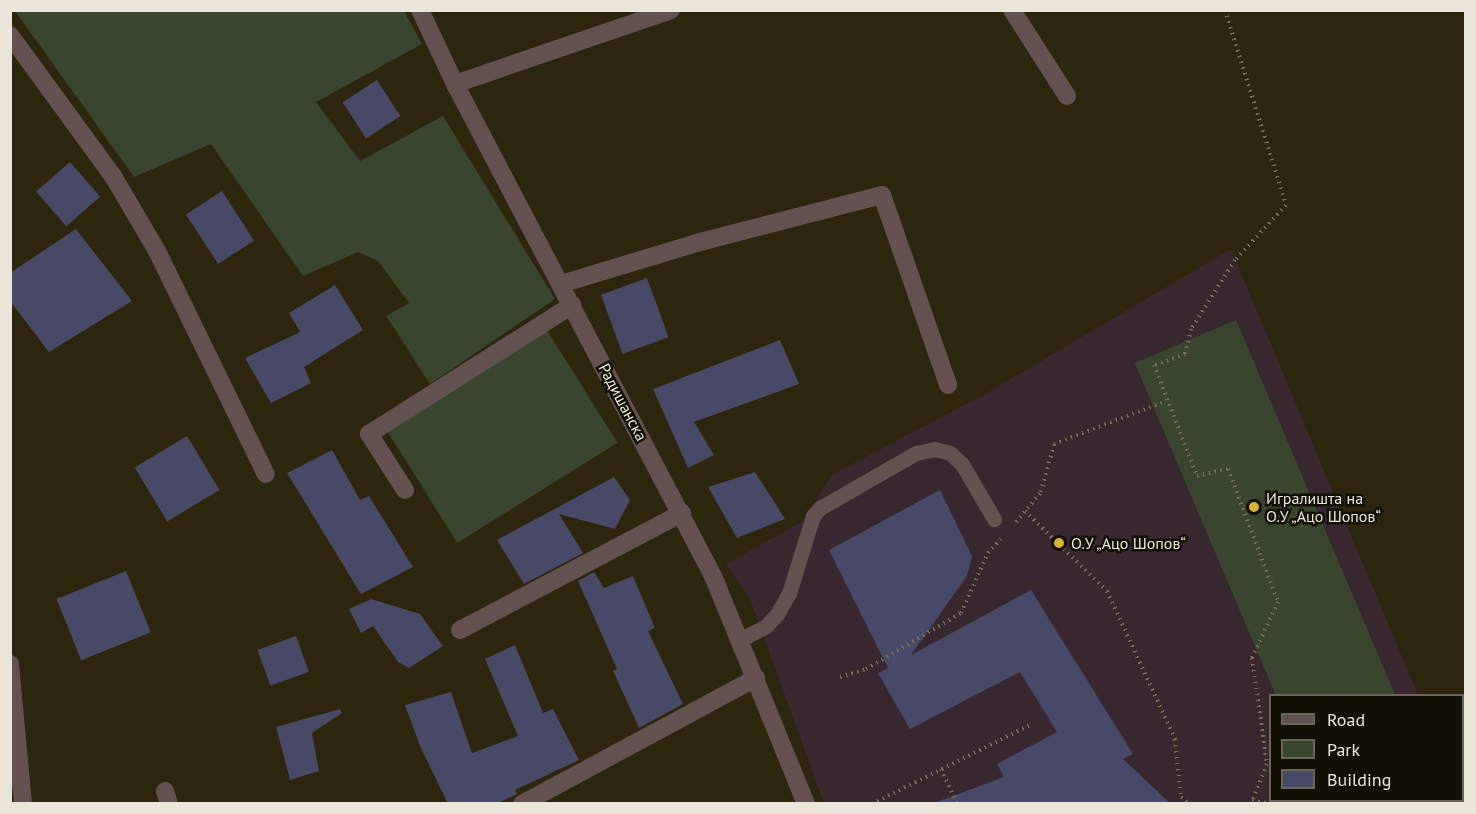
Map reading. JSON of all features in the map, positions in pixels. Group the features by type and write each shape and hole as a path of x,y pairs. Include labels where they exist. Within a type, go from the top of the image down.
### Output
{"street":[{"name":"Радишанска","path":"420,10 455,84 682,513 741,639 806,804"},
{"path":"455,84 671,10"},
{"path":"1012,10 1067,96"},
{"path":"10,35 113,176 157,251 266,474"},
{"path":"561,284 700,242 882,195 948,385"},
{"path":"405,490 369,434 572,305"},
{"path":"460,630 682,513"},
{"path":"10,664 23,804"},
{"path":"522,804 756,678"}],"lane":[{"path":"741,639 766,626 777,614 789,593 813,516 820,508 916,453 935,449 950,453 962,464 994,519"}],"path":[{"path":"1225,10 1286,205 1235,260 1191,329 1185,354 1154,365 1166,401 1197,476 1227,469 1278,602 1252,658 1267,764 1251,802 1273,804"},
{"path":"1011,528 1041,492 1053,444 1166,401"},
{"path":"1025,511 1107,591 1175,739 1181,797 1176,804"},
{"path":"840,677 866,669 961,613 988,553 1003,536"},
{"path":"872,804 1030,725"},
{"path":"941,769 957,804"},
{"path":"1181,797 1190,804"}],"shaded area":[{"name":"О.У „Ацо Шопов“","path":"1231,249 1418,694 1269,694 1269,802 1464,803 824,803 750,599 726,564 802,522 832,475 987,393"}],"green space":[{"path":"15,11 404,11 422,44 316,102 360,161 443,116 555,299 430,384 386,316 409,303 378,261 358,252 303,276 211,144 134,177"},
{"name":"Игралишта на О.У „Ацо Шопов“","path":"1236,320 1394,694 1275,694 1135,363"},
{"path":"547,330 617,443 457,543 387,430"}],"building":[{"path":"377,80 400,116 366,138 343,102"},
{"path":"70,162 100,197 66,226 36,192"},
{"path":"222,191 254,240 218,264 186,214"},
{"path":"76,229 132,301 49,352 10,301 10,273"},
{"path":"647,278 669,337 623,354 601,295"},
{"path":"335,285 363,330 304,367 311,383 271,403 245,358 300,332 289,313"},
{"path":"780,340 799,384 694,422 714,455 688,468 653,389"},
{"path":"187,436 219,490 167,521 135,467"},
{"path":"332,450 360,500 369,496 413,567 361,594 287,473"},
{"path":"755,472 785,519 737,538 708,487"},
{"path":"614,477 630,500 615,529 559,514 583,553 524,584 497,540"},
{"path":"940,490 972,556 967,576 911,655 1031,590 1133,754 1123,759 1171,804 940,804 939,801 1004,777 997,764 1057,732 1020,672 910,729 878,673 888,668 829,550"},
{"path":"126,571 151,632 81,660 56,599"},
{"path":"594,572 604,588 633,576 655,628 648,631 683,704 639,728 613,671 617,669 578,581"},
{"path":"371,599 420,614 443,646 409,668 398,662 373,626 361,633 349,609"},
{"path":"296,636 309,672 270,686 257,650"},
{"path":"515,645 543,713 553,709 579,760 515,790 517,794 496,804 448,804 420,746 405,705 451,692 472,753 518,736 485,659"},
{"path":"340,709 342,713 312,733 319,771 290,780 276,727"}],"place":[{"name":"Игралишта на О.У „Ацо Шопов“","path":"1254,507"},
{"name":"О.У „Ацо Шопов“","path":"1059,543"}]}
